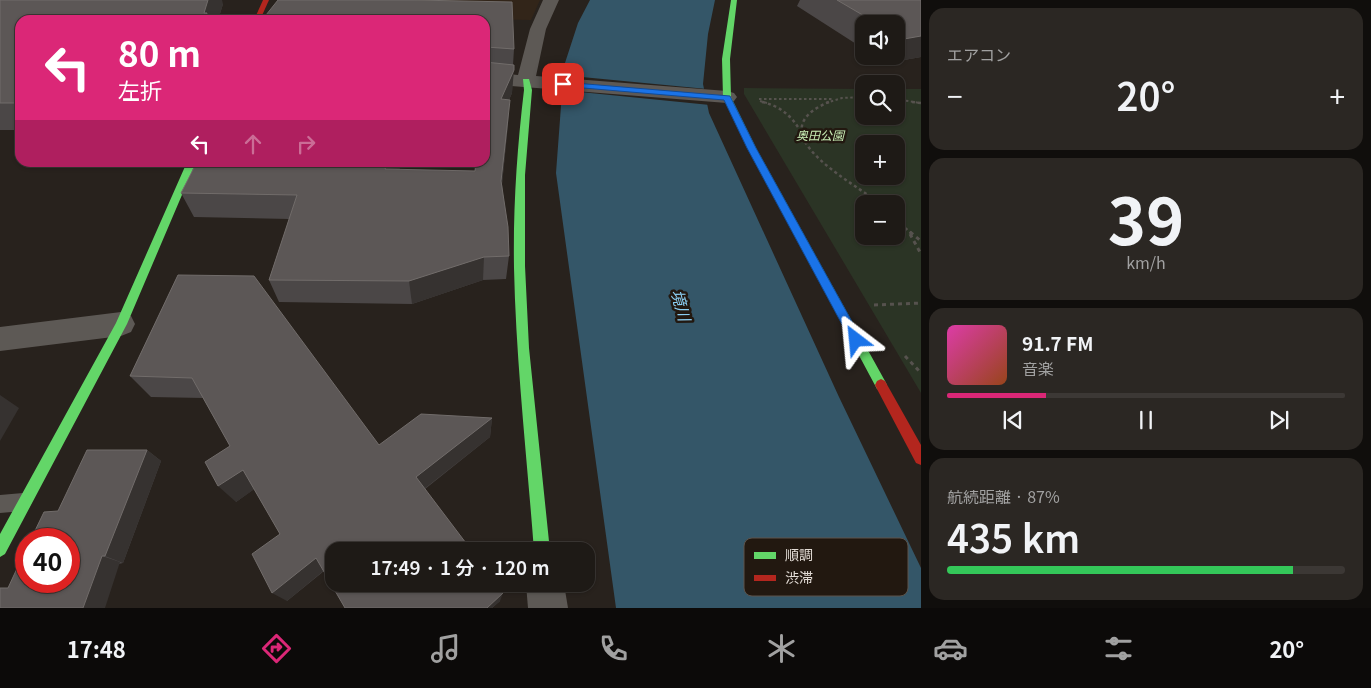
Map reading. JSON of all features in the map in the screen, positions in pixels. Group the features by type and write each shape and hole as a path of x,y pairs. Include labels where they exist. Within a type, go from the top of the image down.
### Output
{"street":[{"path":"541,542 523,326 519,227 522,147 528,90 526,82 540,24 551,0"},
{"path":"734,0 726,59 727,97 770,183 921,458"},
{"path":"259,15 265,2 281,7"},
{"path":"490,78 727,97"},
{"path":"0,549 121,324 190,167"},
{"path":"0,339 121,324"},
{"path":"546,592 548,608"}],"lane":[{"path":"0,504 24,502"}],"path":[{"path":"727,97 800,100 855,97"},
{"path":"747,98 764,102 788,112 794,118 802,135"},
{"path":"841,98 825,102 815,108 807,117 802,128 802,140 820,162 867,195"},
{"path":"905,100 921,102"},
{"path":"905,228 921,241"},
{"path":"909,232 921,254"},
{"path":"897,304 921,303"}],"shaded area":[{"path":"378,0 540,0 531,20 490,19 490,15 388,15"}],"green space":[{"name":"奥田公園","path":"744,88 855,89 855,125 905,125 905,89 921,89 921,393 744,94"}],"water":[{"name":"境川","path":"590,0 715,0 708,34 703,84 709,113 839,397 907,538 744,538 744,596 908,596 908,541 921,568 921,608 616,608 556,173 564,66 578,23"}],"pier":[{"path":"561,75 707,89 710,105 560,90"}],"building":[{"path":"0,0 208,0 204,13 207,13 206,15 15,15 15,103 0,103"},
{"path":"278,0 512,2 514,49 490,47 490,15 266,15"},
{"path":"837,0 921,0 921,36 905,39 905,15 863,15"},
{"path":"490,63 514,65 514,70 501,99 510,100 501,181 508,227 509,256 484,257 409,281 269,280 297,195 181,193 194,167 386,167 385,169 475,171 475,167 490,167"},
{"path":"178,275 254,276 379,445 421,414 492,418 416,477 465,542 325,542 325,574 316,558 272,593 252,554 280,534 243,470 218,486 205,462 230,446 192,378 130,376"},
{"path":"87,450 147,450 105,556 102,556 83,608 0,608 0,588 8,588 15,573 15,593 80,593 80,528 36,528 44,512 58,511"},
{"path":"336,592 503,593 487,608 345,608"}],"traffic: fast":[{"path":"734,0 726,59 727,97 752,148 881,385"},
{"path":"526,81 528,90 519,209 519,266 523,348 541,542"},
{"path":"0,549 121,324 190,167"}],"traffic: jam":[{"path":"259,15 266,0"},
{"path":"881,385 921,458"}],"route":[{"path":"563,84 727,97 752,148 856,340"}]}
